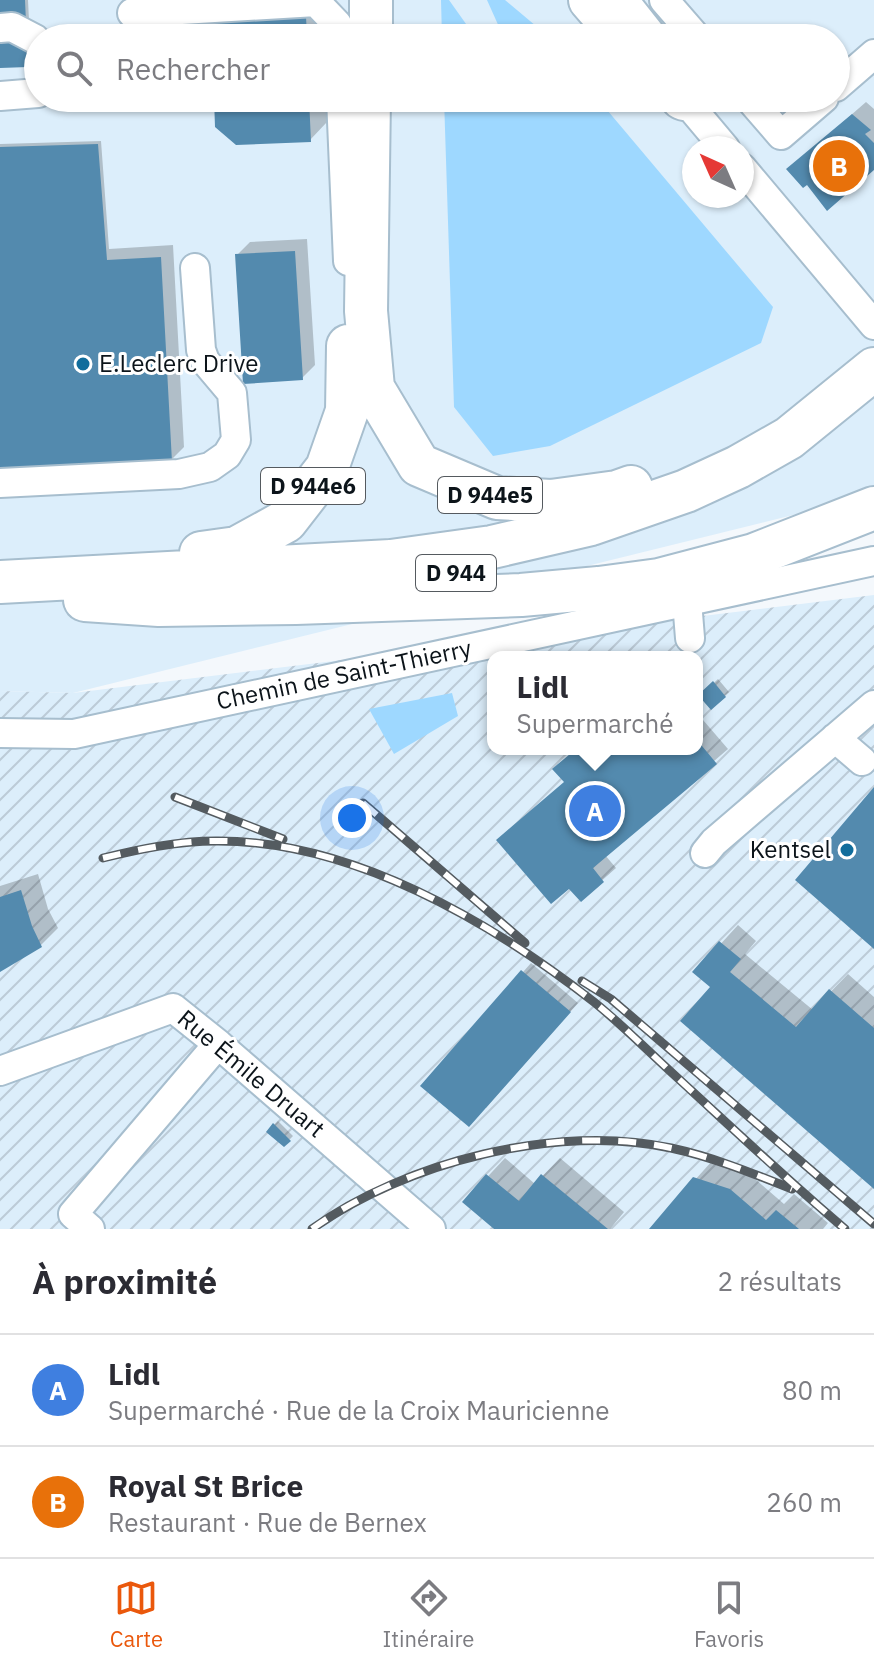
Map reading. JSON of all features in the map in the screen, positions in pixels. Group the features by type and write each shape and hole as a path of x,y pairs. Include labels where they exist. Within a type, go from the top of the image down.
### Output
{"highway":[{"path":"353,0 353,24"},
{"path":"371,0 371,24"},
{"path":"590,0 611,24"},
{"name":"D 944e6","path":"0,569 178,556 237,548 286,521 327,468 347,411 354,112"},
{"name":"D 944e5","path":"369,112 366,311 373,388 419,465 497,498 551,501 617,492 708,463 793,422 844,387 870,384"},
{"name":"D 944","path":"0,582 391,561 492,547 591,524 686,491 738,467 789,438 870,384"},
{"name":"D 944","path":"0,603 406,579 494,568 586,549 667,522 728,494 804,453 870,384"},
{"path":"68,599 159,605 296,603 521,595 599,588 659,580 754,555 874,508"}],"street":[{"path":"601,0 621,24"},
{"path":"624,0 643,24"},
{"path":"664,0 685,24"},
{"path":"131,17 316,2 337,24"},
{"path":"0,28 12,27 24,33"},
{"path":"850,75 874,54"},
{"path":"0,96 24,94"},
{"path":"342,112 349,295"},
{"path":"698,112 716,136"},
{"path":"761,112 781,135 808,112"},
{"path":"754,182 874,325"},
{"path":"0,483 179,474 210,467 227,455 236,440 232,393 205,361 201,350 195,268"},
{"name":"Chemin de Saint-Thierry","path":"0,733 74,734 874,561"},
{"path":"687,601 690,638"},
{"path":"710,848 835,738 870,714"},
{"path":"835,738 862,761"},
{"name":"Rue Émile Druart","path":"0,1071 173,1008 431,1229"},
{"path":"90,1229 73,1214 218,1044"}],"shaded area":[{"path":"0,0 874,0 874,495 73,693 0,691"},
{"path":"874,595 874,1229 0,1229 0,691 73,693"}],"water":[{"path":"441,0 449,0 466,24 442,24"},
{"path":"487,0 505,0 534,24 498,24"},
{"path":"444,112 609,112 682,199 682,208 690,208 773,307 761,343 550,446 493,456 454,407"},
{"path":"452,693 458,716 394,754 369,709"}],"building":[{"path":"0,0 25,0 24,67 0,68"},
{"path":"306,16 306,24 211,24 211,20"},
{"path":"214,112 310,112 311,142 236,145 215,127"},
{"path":"852,114 871,130 865,134 874,143 874,170 827,211 807,185 803,188 786,169"},
{"name":"E.Leclerc Drive","path":"98,144 107,260 161,257 172,462 0,472 0,147"},
{"path":"295,251 303,380 243,384 235,254"},
{"path":"713,681 726,697 711,710 703,701 703,690"},
{"path":"703,747 717,764 593,868 604,882 581,902 569,889 551,904 496,840 564,782 552,769 569,755 703,755"},
{"name":"Kentsel","path":"874,787 874,949 795,880"},
{"path":"21,890 42,947 0,972 0,897"},
{"path":"719,941 741,959 730,972 796,1027 829,989 874,1028 874,1189 680,1021 710,987 692,972"},
{"path":"521,970 571,1012 469,1127 420,1086"},
{"path":"273,1123 291,1141 284,1147 266,1132"},
{"path":"486,1174 519,1201 541,1174 608,1229 494,1229 462,1202"},
{"path":"693,1177 730,1189 766,1220 776,1210 799,1229 649,1229"}],"railway":[{"path":"175,797 283,839"},
{"path":"363,803 525,943"},
{"path":"103,858 188,842 267,844 317,854 368,870 417,891 510,943 594,1002 845,1229"},
{"path":"582,981 611,999 874,1224"},
{"path":"312,1229 349,1205 437,1167 532,1145 580,1141 627,1142 671,1148 747,1171 792,1189"}],"place":[{"name":"Royal St Brice","path":"839,166"},
{"name":"E.Leclerc Drive","path":"83,364"},
{"name":"Lidl","path":"595,811"},
{"name":"Kentsel","path":"847,850"}]}
